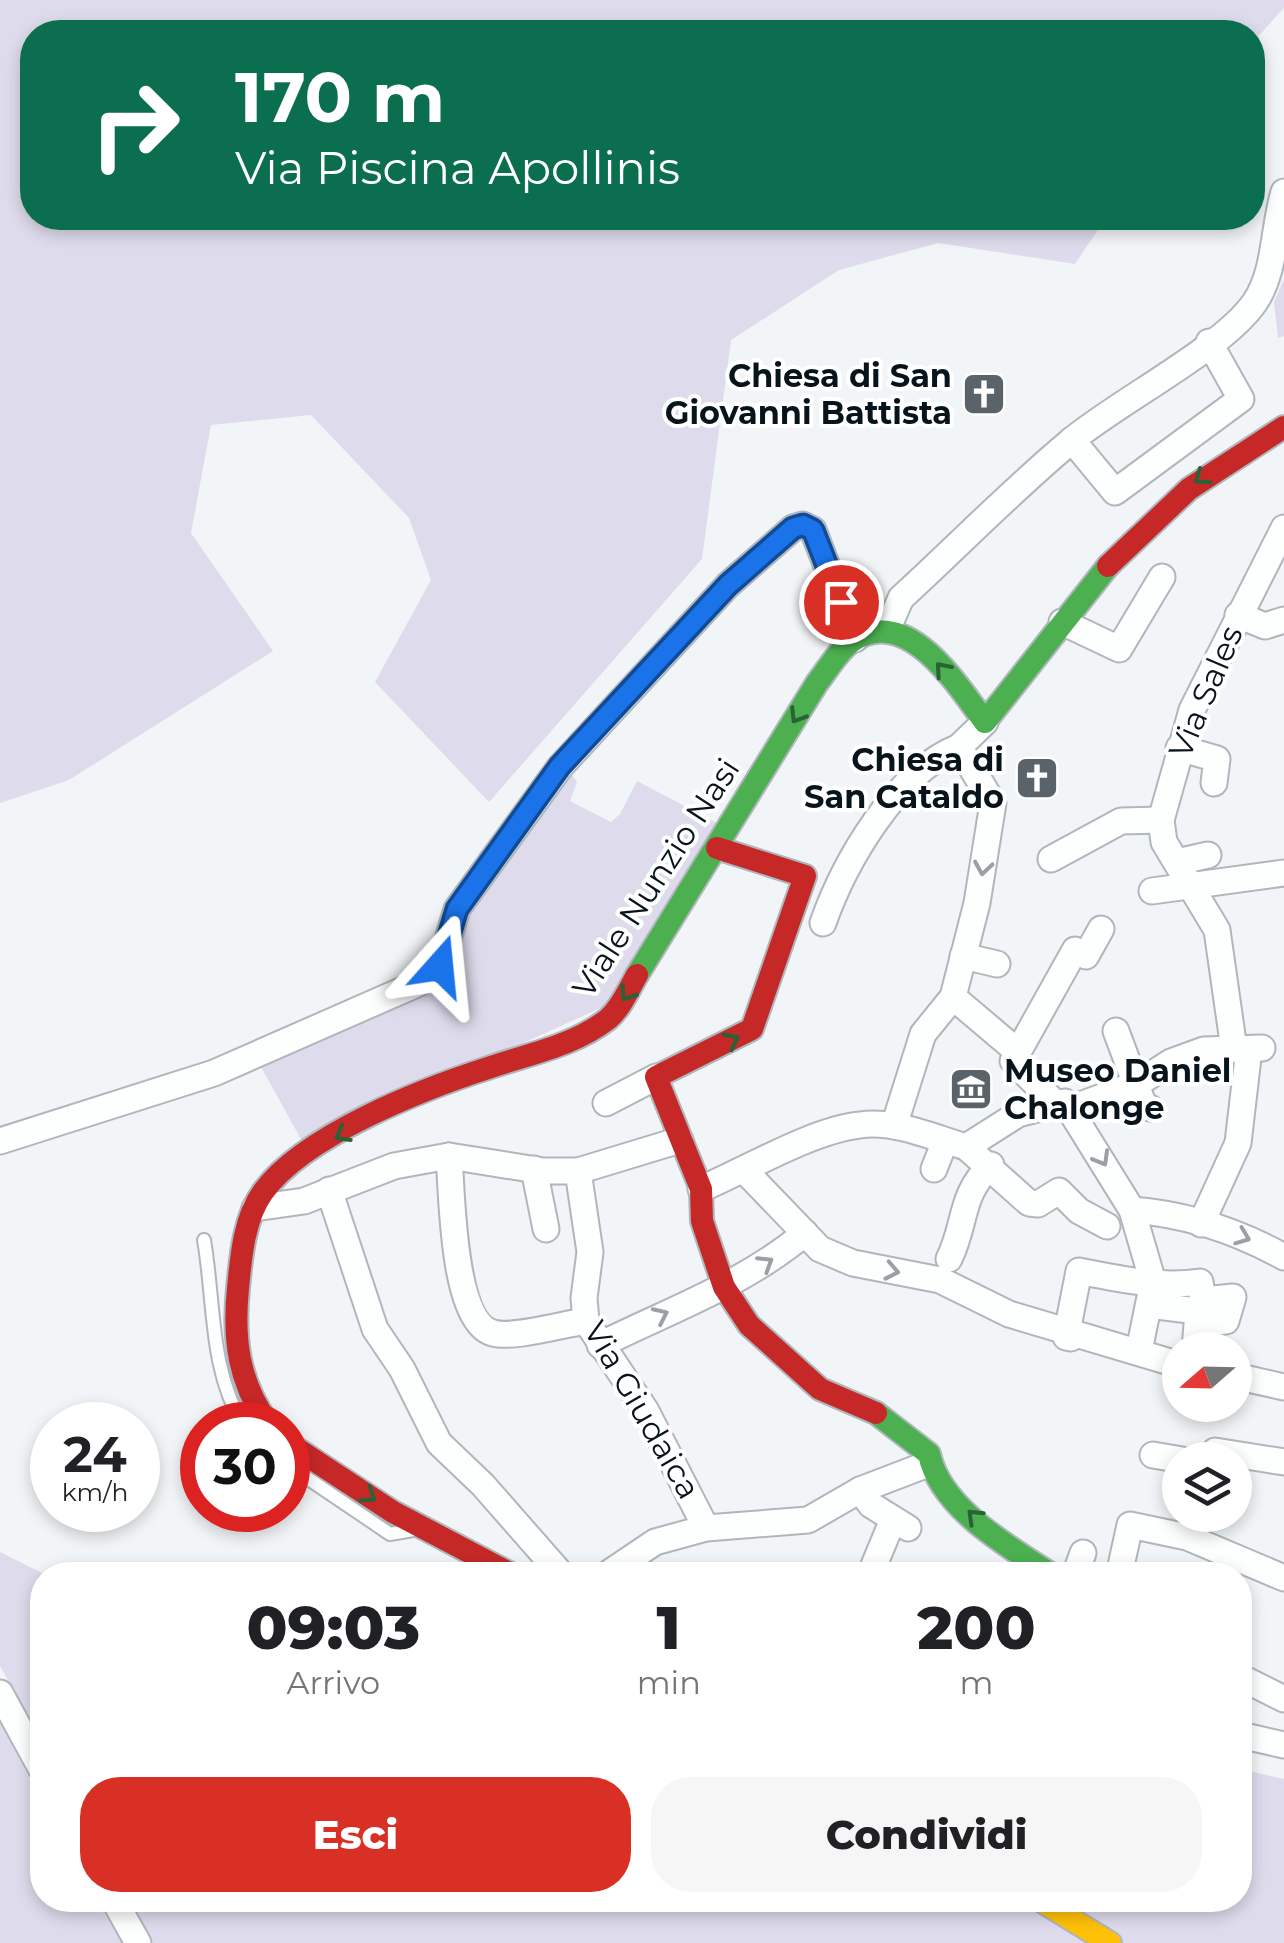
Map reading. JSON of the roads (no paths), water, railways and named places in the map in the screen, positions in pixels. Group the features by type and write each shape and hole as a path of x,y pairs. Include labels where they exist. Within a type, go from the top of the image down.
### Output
{"street":[{"path":"887,630 902,598 1066,445 1209,342 1253,305 1268,279 1275,220 1284,192"},
{"path":"1066,445 1115,492 1241,399 1209,342"},
{"path":"823,923 844,866 860,842 916,778 944,753 959,747 1012,693 1062,622 1175,496 1284,427"},
{"path":"0,1142 214,1073 419,983 440,966 457,909 560,766 728,585 793,528 803,525 813,530 855,639 887,630 935,659 985,722"},
{"name":"Via Sales","path":"1160,820 1179,748 1238,615 1284,528"},
{"path":"1062,622 1119,649 1162,577"},
{"path":"1238,615 1278,629"},
{"name":"Viale Nunzio Nasi","path":"252,1402 234,1347 240,1268 255,1208 264,1190 286,1169 432,1085 568,1044 591,1033 612,1016 817,683 855,639"},
{"path":"894,1126 924,1034 953,997 978,903 992,802 959,747"},
{"path":"1179,748 1217,759 1214,783"},
{"path":"1052,858 1121,822 1160,820 1164,842 1192,885 1220,944 1260,1049 1238,1142 1202,1224"},
{"path":"606,1102 752,1030 804,876 718,848"},
{"path":"1177,862 1208,854"},
{"path":"1152,891 1284,873"},
{"path":"1101,929 1086,956 1075,950 1013,1062 1066,1106 1132,1210 1151,1294 1139,1352"},
{"path":"963,956 997,964"},
{"path":"953,997 1017,1054"},
{"path":"1116,1031 1144,1106 1150,1108"},
{"path":"934,1169 955,1144 1011,1118 1137,1084 1187,1056 1260,1049"},
{"path":"656,1077 701,1189 702,1221 724,1287 748,1325 820,1389 884,1416 928,1454 928,1464 981,1524 1034,1562"},
{"path":"701,1189 763,1159 852,1126 894,1126 955,1144 991,1165 1030,1203 1038,1204 1059,1191 1079,1212 1107,1226"},
{"path":"255,1208 304,1201 394,1166 449,1156 578,1172 680,1140"},
{"path":"449,1156 457,1257 476,1322 485,1331 503,1335 586,1321"},
{"path":"944,1271 961,1234 968,1193 991,1165"},
{"path":"534,1169 546,1229"},
{"path":"745,1170 820,1250 853,1263 944,1271 1009,1314 1162,1359"},
{"name":"Via Giudaica","path":"578,1172 590,1252 584,1298 586,1321 646,1411 706,1528"},
{"path":"329,1190 375,1329 402,1369 425,1420 453,1460 483,1485 550,1562"},
{"path":"1132,1210 1250,1237 1284,1256"},
{"path":"600,1344 774,1260 805,1233"},
{"path":"1162,1368 1066,1337 1079,1271 1198,1311 1232,1305 1226,1321 1197,1324 1196,1332"},
{"path":"1252,1380 1284,1387"},
{"path":"1153,1455 1162,1455"},
{"path":"310,1457 419,1526 488,1562"},
{"path":"1252,1460 1284,1462"},
{"path":"625,1562 655,1542 706,1528 808,1520 860,1490 928,1464"},
{"path":"860,1490 900,1525 878,1562"},
{"path":"1122,1562 1130,1525 1187,1537 1246,1562"},
{"path":"1252,1564 1284,1578"},
{"path":"1252,1683 1284,1700"},
{"path":"0,1693 30,1748"},
{"path":"1252,1737 1284,1745"},
{"path":"121,1912 138,1943"},
{"path":"1060,1912 1110,1943"}],"lane":[{"path":"204,1240 214,1295 216,1364 232,1402"},
{"path":"310,1480 390,1534 419,1526"}],"place":[{"name":"Chiesa di San Giovanni Battista","path":"984,394"},
{"name":"Chiesa di San Cataldo","path":"1037,778"},
{"name":"Museo Daniel Chalonge","path":"971,1089"}]}
